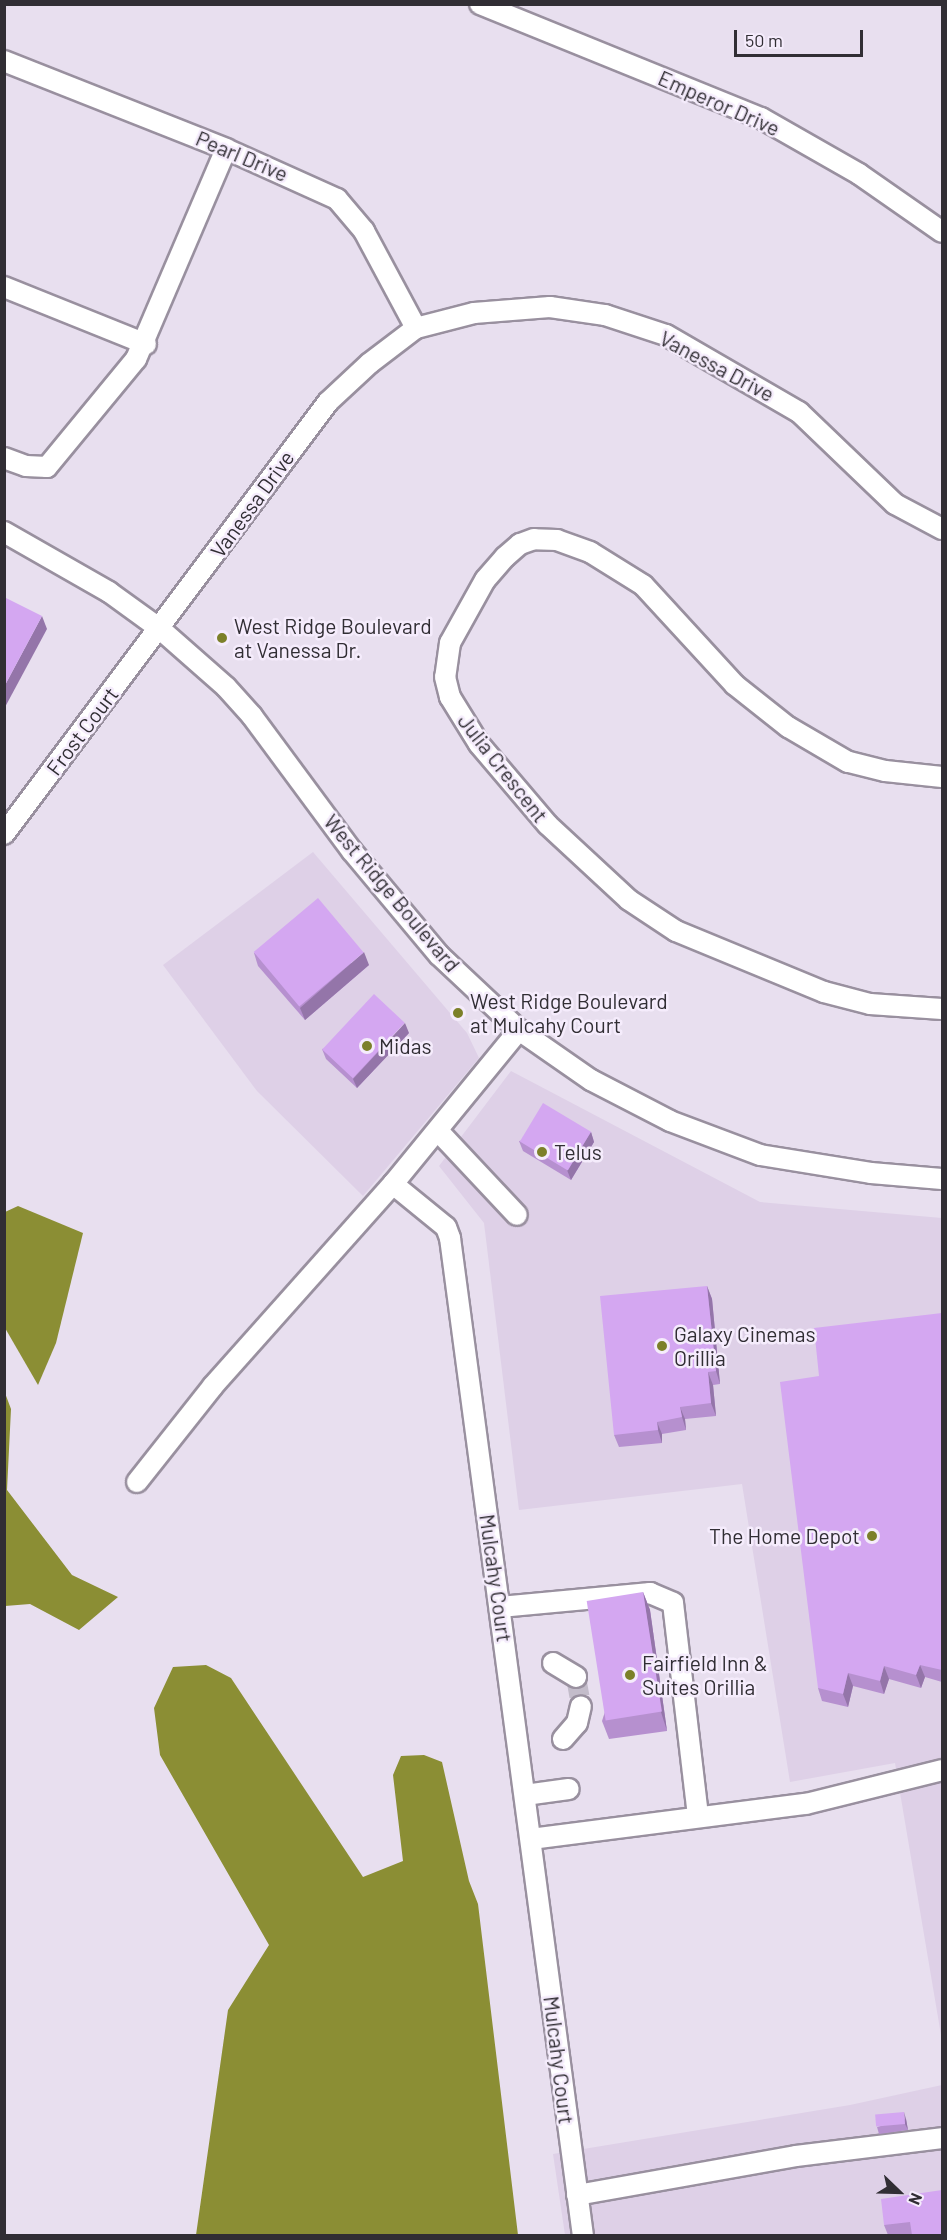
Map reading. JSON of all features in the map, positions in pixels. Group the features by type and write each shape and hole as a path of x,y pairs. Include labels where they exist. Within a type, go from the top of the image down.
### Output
{"street":[{"name":"Emperor Drive","path":"480,4 761,118 859,174 942,232"},
{"name":"Pearl Drive","path":"4,61 226,149 337,199 364,231 416,328"},
{"path":"4,458 34,468 51,464 146,344 226,149"},
{"path":"4,287 146,344"},
{"name":"Vanessa Drive","path":"159,628 328,402 370,363 416,328 474,313 550,307 605,315 666,335 799,412 896,504 942,529"},
{"name":"West Ridge Boulevard","path":"4,532 109,592 159,628 252,716 352,851 427,942 519,1030 591,1080 720,1142 760,1155 817,1165 942,1179"},
{"name":"Julia Crescent","path":"942,777 885,771 848,762 788,727 735,685 643,585 590,552 557,540 534,539 520,544 505,557 485,580 450,643 445,677 450,697 479,744 548,825 630,900 676,931 824,992 870,1004 942,1009"},
{"name":"Frost Court","path":"4,834 159,628"},
{"path":"137,1482 213,1386 393,1184 519,1030"},
{"path":"438,1131 517,1215"},
{"name":"Mulcahy Court","path":"393,1184 446,1227 450,1238 583,2235"},
{"path":"500,1607 650,1593 673,1603 698,1817"},
{"path":"553,1663 576,1677"},
{"path":"563,1739 577,1723 580,1706"},
{"path":"531,1839 806,1804 942,1770"},
{"path":"525,1796 569,1789"},
{"path":"577,2195 796,2156 942,2138"}],"shaded area":[{"path":"313,852 467,1033 479,1058 363,1196 257,1091 163,965"},
{"path":"511,1071 760,1202 942,1218 942,2041 895,1763 790,1782 742,1484 519,1510 484,1223 439,1166"},
{"path":"18,1206 83,1233 56,1343 38,1385 5,1328 5,1212"},
{"path":"5,1393 11,1409 7,1490 72,1575 118,1597 79,1630 30,1604 5,1606"},
{"path":"206,1665 231,1678 363,1877 403,1861 393,1775 401,1756 424,1755 442,1762 469,1881 478,1904 518,2235 196,2235 228,2010 269,1945 160,1755 154,1708 173,1667"},
{"path":"942,2085 942,2235 565,2235 553,2154 850,2105"}],"building":[{"path":"4,597 42,616 4,687"},
{"path":"318,898 364,952 299,1006 254,952"},
{"name":"Midas","path":"374,994 405,1023 353,1078 322,1050"},
{"path":"543,1103 591,1132 568,1170 520,1142"},
{"name":"Galaxy Cinemas Orillia","path":"707,1286 716,1371 708,1372 711,1403 680,1407 682,1417 657,1422 658,1430 614,1435 600,1296"},
{"name":"The Home Depot","path":"942,1313 942,1670 920,1665 916,1675 884,1666 880,1681 848,1673 843,1694 818,1688 780,1382 819,1376 814,1328"},
{"name":"Fairfield Inn & Suites Orillia","path":"643,1592 662,1712 606,1720 587,1601"},
{"path":"904,2112 905,2124 876,2126 875,2115"},
{"path":"942,2190 942,2235 912,2235 910,2222 884,2225 881,2199"}],"tunnel":[{"path":"576,1677 581,1706"}],"place":[{"name":"West Ridge Boulevard at Vanessa Dr.","path":"222,638"},
{"name":"West Ridge Boulevard at Mulcahy Court","path":"458,1013"},
{"name":"Midas","path":"367,1046"},
{"name":"Telus","path":"542,1152"},
{"name":"Galaxy Cinemas Orillia","path":"662,1346"},
{"name":"The Home Depot","path":"872,1536"},
{"name":"Fairfield Inn & Suites Orillia","path":"630,1675"}]}
